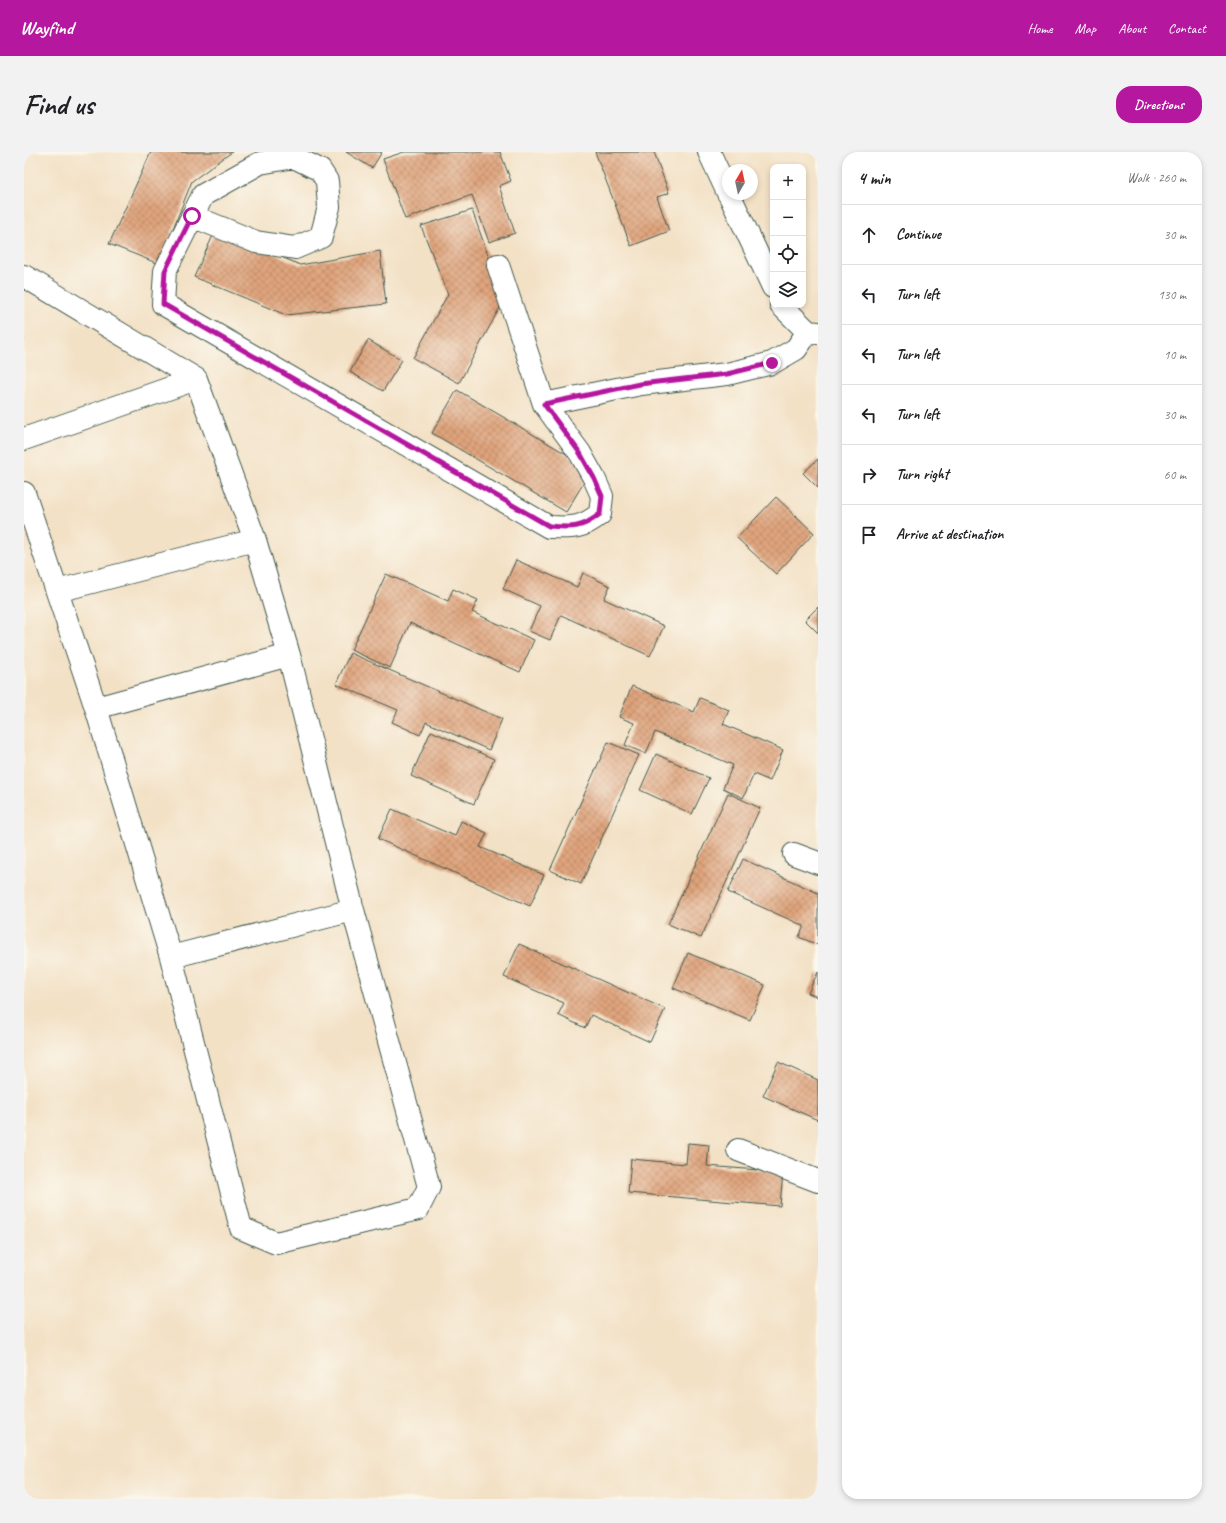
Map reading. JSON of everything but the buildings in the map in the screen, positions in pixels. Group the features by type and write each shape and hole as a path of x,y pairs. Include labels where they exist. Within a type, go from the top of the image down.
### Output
{"lane":[{"path":"708,152 722,181"},
{"path":"192,216 256,242 295,248 321,237 329,207 327,181 320,170 294,157 260,163 203,195 192,216 165,271 163,304 549,526 572,528 590,522 600,514 602,496 580,453 544,404 498,265"},
{"path":"731,200 770,281"},
{"path":"24,276 196,379 255,540 289,655 353,910 429,1187 418,1208 276,1244 241,1228 171,957 96,708 24,493"},
{"path":"544,404 640,384 727,374 772,363 796,349 813,332 785,308"},
{"path":"24,439 196,379"},
{"path":"57,591 255,540"},
{"path":"96,708 289,655"},
{"path":"794,854 818,864"},
{"path":"171,957 353,910"},
{"path":"738,1150 818,1181"}],"route":[{"path":"192,216 165,271 163,304 549,526 572,528 590,522 600,514 602,496 580,453 544,404 640,384 727,374 772,363"}]}
